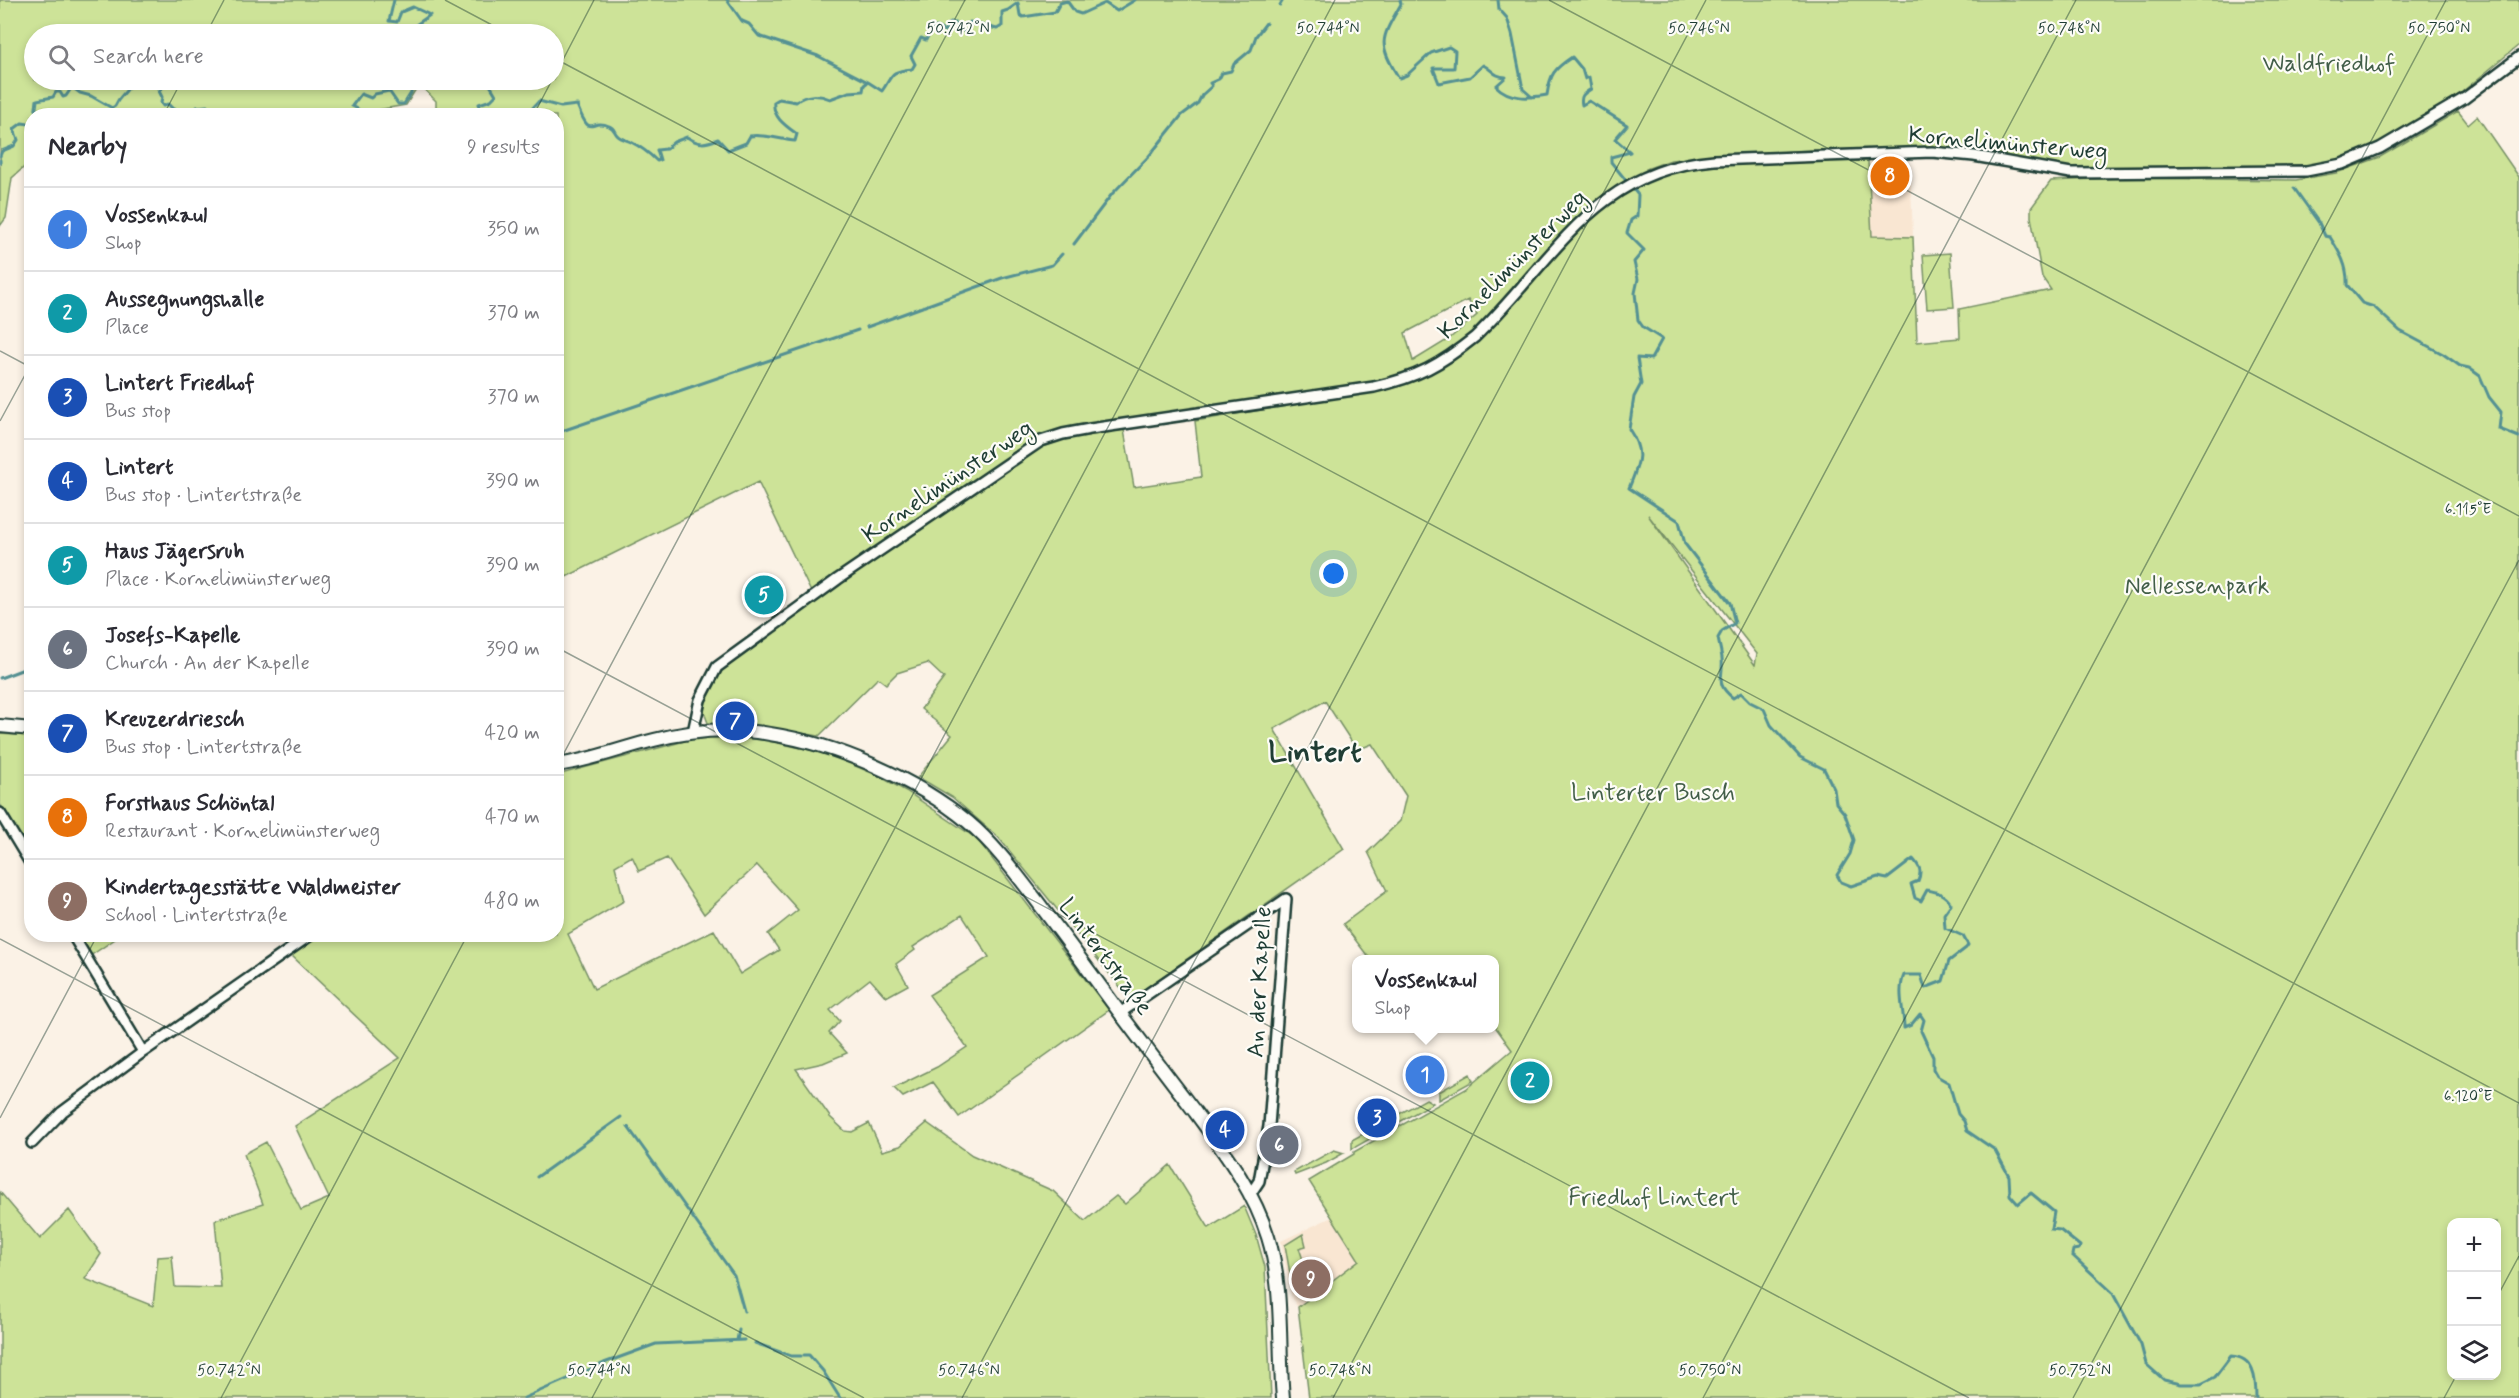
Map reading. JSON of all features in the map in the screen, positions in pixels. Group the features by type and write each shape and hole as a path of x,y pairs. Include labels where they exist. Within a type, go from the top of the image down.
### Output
{"main road":[{"path":"0,726 24,728"},
{"name":"Lintertstraße","path":"564,764 652,740 693,732 749,731 803,741 866,762 942,803 968,822 1018,876 1217,1143 1251,1193 1269,1239 1277,1285 1283,1398"}],"street":[{"name":"Kornelimünsterweg","path":"693,732 700,700 717,667 838,579 1041,441 1090,429 1353,391 1415,376 1456,352 1475,337 1581,220 1618,191 1646,176 1671,167 1714,160 1932,153 1974,156 2051,171 2080,173 2306,171 2342,164 2380,148 2466,98 2519,57"},
{"path":"0,813 24,853"},
{"name":"An der Kapelle","path":"1120,1012 1286,899 1269,1126 1259,1181 1251,1193"},
{"path":"77,942 143,1052"},
{"path":"32,1143 62,1112 143,1052 301,942"}],"shaded area":[{"path":"1910,160 1913,237 1872,237 1868,161"},
{"path":"1332,1217 1359,1260 1298,1307 1292,1299 1281,1241"}],"green space":[{"path":"0,0 2519,0 2519,45 2451,101 2380,142 2342,158 2306,166 2105,170 2056,167 1967,150 1926,148 1812,150 1699,157 1671,160 1646,169 1647,180 1673,173 1728,164 1868,161 1872,236 1913,237 1917,342 1960,338 1959,309 2051,290 2042,277 2031,208 2051,181 2118,178 2296,180 2336,173 2380,157 2458,111 2468,124 2477,116 2519,177 2519,1398 1309,1398 1298,1307 1359,1260 1309,1181 1354,1152 1466,1089 1512,1050 1499,1032 1499,955 1367,955 1343,924 1387,891 1368,852 1400,821 1406,796 1372,744 1357,750 1325,701 1274,729 1344,849 1130,999 999,838 952,797 918,777 952,735 921,709 944,678 928,663 897,673 886,684 878,678 819,736 744,724 708,723 704,712 706,701 722,671 802,610 1034,450 1065,439 1124,430 1134,487 1201,477 1195,421 1399,387 1397,379 1061,430 1029,443 811,592 758,482 564,578 564,108 436,108 436,101 425,90 564,90 564,24 24,24 24,90 415,90 406,105 389,108 24,108 24,167 12,178 6,218 0,226","holes":["1468,300 1477,315 1449,339 1413,361 1405,333","1648,515 1757,654 1755,665"]},
{"path":"1950,253 1954,307 1927,309 1923,255"},
{"path":"0,734 24,736 24,845 0,804"},
{"path":"734,736 769,741 824,753 877,775 906,791 977,839 1109,1010 959,1117 933,1082 903,1097 894,1088 937,1067 967,1047 929,995 989,957 962,915 913,947 915,950 896,964 908,985 886,997 870,979 830,1010 840,1021 829,1033 847,1053 823,1063 796,1069 830,1117 845,1131 852,1132 869,1123 882,1151 900,1146 927,1123 972,1155 1053,1191 1085,1221 1116,1196 1125,1204 1170,1165 1209,1228 1244,1206 1256,1235 1265,1267 1271,1398 0,1398 0,1192 40,1239 69,1210 101,1254 85,1279 153,1306 158,1257 172,1256 175,1287 221,1288 215,1220 263,1204 244,1154 266,1142 301,1210 329,1198 295,1126 400,1058 290,954 308,942 564,942 564,773 696,738","holes":["632,856 639,871 667,858 704,914 757,865 798,910 768,934 779,950 740,974 714,930 594,989 568,934 624,901 615,866"]},
{"path":"81,942 111,942 90,956"},
{"path":"1470,1074 1473,1081 1439,1100 1439,1092"},
{"path":"1426,1099 1433,1103 1352,1149 1352,1140"},
{"path":"1334,1150 1344,1153 1295,1175 1294,1172"},
{"path":"1303,1234 1306,1246 1299,1248 1310,1280 1292,1285 1285,1245"}],"waterway":[{"path":"394,0 389,21 397,22 401,12 413,7 430,15 417,24"},
{"path":"727,0 742,21 749,24 759,36 818,56 868,82"},
{"path":"533,108 539,101 561,107 577,105 588,126 602,124 611,127 619,137 638,146 657,161 660,160 657,150 666,149 674,142 687,137 702,143 718,139 728,150 746,143 750,136 755,135 795,141 797,134 777,117 774,102 779,99 796,102 804,97 813,96 830,99 849,92 863,91 864,85 868,82 882,91 895,73 912,69 915,64 911,56 921,38 926,40 932,28 937,27 944,31 951,22 958,24 966,34 970,22 997,29 1002,26 1002,12 1018,3 1020,15 1023,17 1055,12 1060,3 1067,1 1075,12 1081,14 1105,3 1117,11 1135,0"},
{"path":"1280,5 1283,0"},
{"path":"1400,0 1401,4 1389,25 1384,40 1387,56 1399,78 1407,75 1431,53 1449,47 1455,51 1454,68 1433,68 1439,83 1470,77 1483,65 1496,74 1506,77 1496,86 1501,91 1520,97 1540,96 1547,95 1554,73 1572,57 1582,69 1585,79 1589,77 1591,89 1581,99 1582,105 1589,101 1627,125 1615,139 1630,152 1611,157 1611,162 1638,195 1637,216 1631,220 1627,233 1644,250 1634,262 1638,279 1635,293 1638,320 1643,327 1662,339 1651,359 1637,358 1641,384 1634,397 1629,429 1637,445 1639,458 1629,488 1679,521 1685,544 1730,603 1735,623 1722,631 1718,638 1722,658 1722,684 1733,698 1741,693 1750,702 1764,709 1771,725 1800,757 1824,769 1834,789 1836,803 1845,814 1854,840 1850,854 1837,875 1841,882 1851,886 1878,877 1887,879 1913,859 1920,872 1918,881 1911,884 1915,898 1921,901 1927,890 1941,894 1951,904 1944,914 1945,928 1963,936 1968,945 1949,961 1943,981 1925,988 1921,975 1904,975 1901,994 1904,1028 1911,1025 1920,1014 1924,1020 1921,1031 1933,1057 1933,1069 1937,1076 1949,1083 1958,1114 1964,1121 1967,1131 1995,1150 2009,1176 2010,1195 2018,1204 2031,1193 2054,1212 2051,1229 2060,1230 2080,1246 2079,1249 2073,1250 2072,1255 2112,1292 2141,1345 2146,1364 2164,1380 2181,1384 2201,1384 2215,1377 2231,1356 2239,1357 2245,1360 2252,1370 2256,1398"},
{"path":"1498,0 1499,9 1507,18 1512,34 1523,89 1532,97"},
{"path":"1074,244 1112,194 1149,156 1182,115 1198,103 1202,95 1212,86 1210,83 1219,79 1222,73 1231,71 1234,64 1251,50 1256,36 1266,23"},
{"path":"36,108 37,100 53,97 56,92 60,92 63,97 70,90"},
{"path":"76,90 112,108"},
{"path":"112,108 126,90"},
{"path":"160,90 161,103 163,106 168,104 172,108"},
{"path":"356,108 352,106 361,94 371,98 375,94 389,91 398,104 404,104 412,90"},
{"path":"480,108 479,104 491,100 496,95 493,90"},
{"path":"197,108 207,106 208,108"},
{"path":"0,156 2,151 14,146 18,140 14,129 24,123"},
{"path":"2294,188 2319,223 2325,236 2330,237 2343,260 2347,285 2362,303 2374,307 2400,331 2480,376 2489,397 2501,412 2499,429 2519,437"},
{"path":"867,327 1002,278 1052,265 1062,254"},
{"path":"564,430 858,330"},
{"path":"0,678 24,669"},
{"path":"537,1177 621,1117"},
{"path":"628,1127 734,1275 744,1311"},
{"path":"737,1340 739,1330"},
{"path":"524,1398 604,1363 656,1344 744,1340"},
{"path":"755,1343 791,1356 801,1356"},
{"path":"804,1355 809,1355 823,1371 840,1398"}],"place":[{"name":"Forsthaus Schöntal","path":"1890,176"},
{"name":"Haus Jägersruh","path":"764,595"},
{"name":"Kreuzerdriesch","path":"735,721"},
{"name":"Vossenkaul","path":"1425,1075"},
{"name":"Aussegnungshalle","path":"1530,1081"},
{"name":"Lintert Friedhof","path":"1377,1118"},
{"name":"Lintert","path":"1225,1130"},
{"name":"Josefs-Kapelle","path":"1279,1145"},
{"name":"Kindertagesstätte Waldmeister","path":"1311,1279"}],"district":[{"name":"Lintert","path":"1315,752"}],"park label":[{"name":"Waldfriedhof","path":"2329,64"},
{"name":"Nellessenpark","path":"2197,586"},
{"name":"Linterter Busch","path":"1653,793"},
{"name":"Friedhof Lintert","path":"1654,1198"}]}
